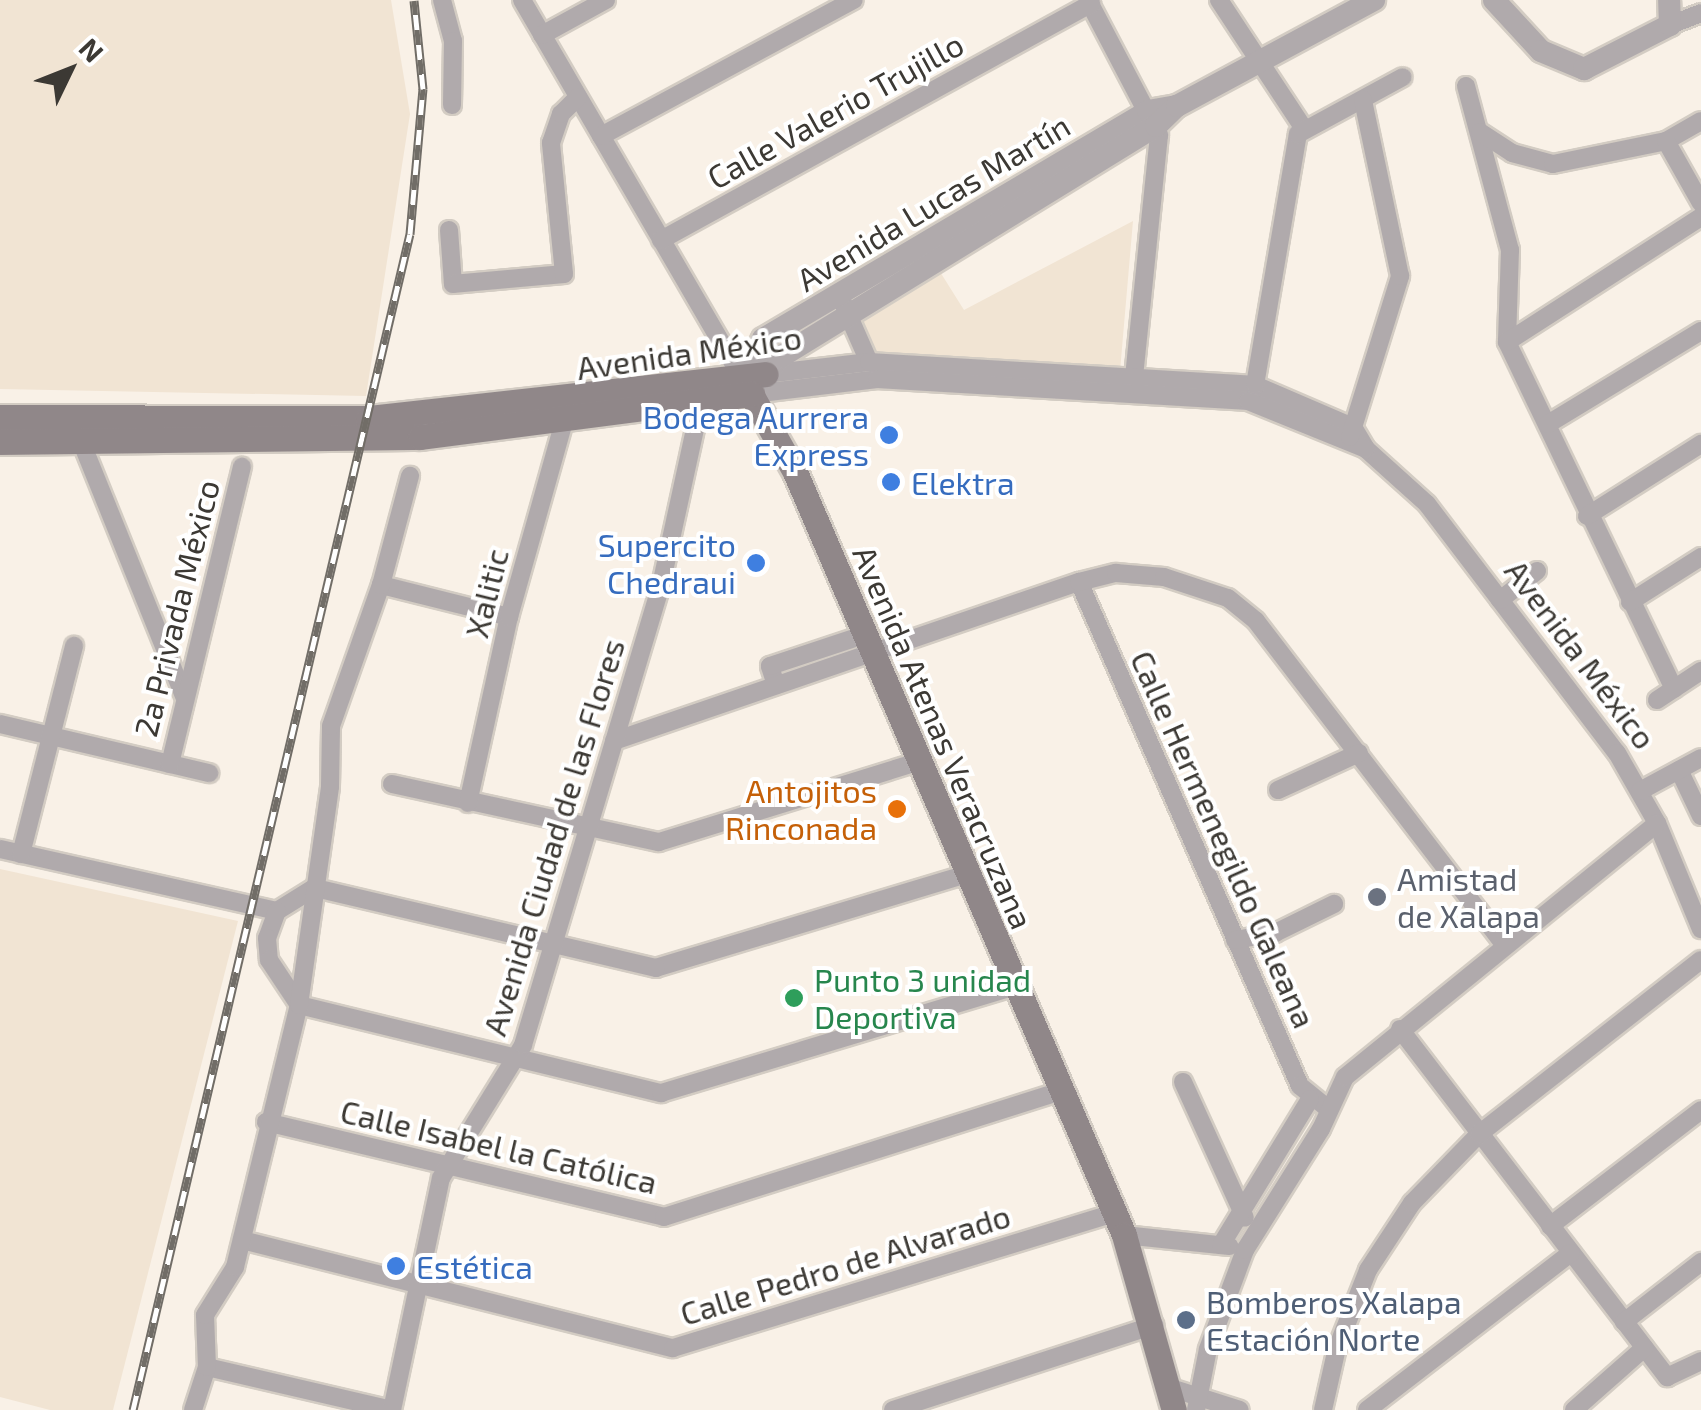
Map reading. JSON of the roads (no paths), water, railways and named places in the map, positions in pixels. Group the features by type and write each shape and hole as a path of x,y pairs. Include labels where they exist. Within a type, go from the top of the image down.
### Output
{"main road":[{"name":"Avenida México","path":"0,442 420,437 754,382"},
{"name":"Avenida Atenas Veracruzana","path":"754,382 1119,1224 1155,1325 1172,1399"},
{"name":"Avenida México","path":"0,417 282,413 368,418 566,411"},
{"path":"280,440 282,413"}],"street":[{"path":"442,0 453,41 452,105"},
{"path":"522,0 660,240 754,382"},
{"path":"542,35 606,0"},
{"path":"601,136 854,0"},
{"path":"1219,0 1264,62 1304,129"},
{"name":"Avenida Lucas Martín","path":"754,382 763,339 844,305 1152,118 1264,62 1344,7 1374,0"},
{"path":"1494,0 1540,51 1569,67 1602,63 1670,25 1701,13"},
{"path":"1669,0 1670,25"},
{"path":"1090,2 1152,118 1160,154 1133,386"},
{"name":"Calle Valerio Trujillo","path":"660,240 1090,2"},
{"path":"1255,384 1294,141 1304,129 1404,77"},
{"path":"1466,86 1510,250 1507,342 1587,516 1674,689"},
{"path":"449,230 453,284 564,274 551,143 561,114 578,97"},
{"path":"1356,440 1400,276 1363,100"},
{"path":"1480,132 1512,153 1554,164 1666,141 1701,121"},
{"path":"1666,141 1701,203"},
{"path":"1507,342 1701,217"},
{"path":"844,305 870,362"},
{"path":"1548,424 1701,331"},
{"name":"Avenida México","path":"754,382 870,362 1133,386 1248,402 1356,440"},
{"name":"Avenida México","path":"754,382 877,379 1133,386 1255,384 1356,440 1419,494 1640,790 1701,929"},
{"name":"Avenida Ciudad de las Flores","path":"392,1410 445,1167 517,1058 583,829 666,568 703,391"},
{"name":"Xalitic","path":"468,803 509,617 566,411"},
{"path":"1587,516 1701,444"},
{"path":"84,451 184,696"},
{"name":"2a Privada México","path":"170,764 184,696 213,604 242,467"},
{"path":"193,1410 206,1366 205,1315 235,1267 266,1122 298,1006 330,786 330,726 381,585 410,476"},
{"path":"1630,602 1701,556"},
{"path":"1500,600 1537,571"},
{"path":"614,741 776,685 770,666 867,643 1079,582 1137,573 1242,606 1505,945"},
{"name":"Calle Hermenegildo Galeana","path":"1079,582 1310,1099"},
{"path":"381,585 509,617"},
{"path":"21,854 74,646"},
{"path":"1657,700 1701,671"},
{"path":"0,724 208,773"},
{"path":"1278,790 1358,753"},
{"path":"1640,790 1701,758"},
{"path":"392,784 583,829 659,842 920,761"},
{"path":"1678,770 1701,816"},
{"path":"1197,1404 1215,1325 1244,1250 1345,1077 1656,823"},
{"path":"0,849 277,911"},
{"path":"967,874 656,968 314,888 277,911 267,938 269,960 298,1006 661,1093 1015,986"},
{"path":"1236,940 1276,933 1334,904"},
{"path":"1323,1410 1337,1348 1368,1270 1412,1203 1479,1134 1701,960"},
{"path":"1400,1029 1666,1378 1701,1361"},
{"path":"1184,1082 1240,1214 1258,1228"},
{"name":"Calle Isabel la Católica","path":"266,1122 664,1216 1061,1091"},
{"path":"1221,1244 1310,1099 1327,1108"},
{"path":"1550,1226 1701,1110"},
{"path":"1119,1224 1244,1250"},
{"name":"Calle Pedro de Alvarado","path":"242,1240 673,1348 1119,1224"},
{"path":"1367,1410 1571,1254"},
{"path":"1624,1322 1701,1262"},
{"path":"893,1410 1155,1325"},
{"path":"1574,1410 1644,1348"},
{"path":"206,1366 392,1410"},
{"path":"1172,1399 1240,1410"}],"railway":[{"path":"133,1410 410,234 423,89 414,0"}],"place":[{"name":"Bodega Aurrera Express","path":"889,435"},
{"name":"Elektra","path":"891,482"},
{"name":"Supercito Chedraui","path":"756,563"},
{"name":"Antojitos Rinconada","path":"897,809"},
{"name":"Amistad de Xalapa","path":"1377,897"},
{"name":"Punto 3 unidad Deportiva","path":"794,998"},
{"name":"Estética","path":"396,1266"},
{"name":"Bomberos Xalapa Estación Norte","path":"1186,1320"}]}
